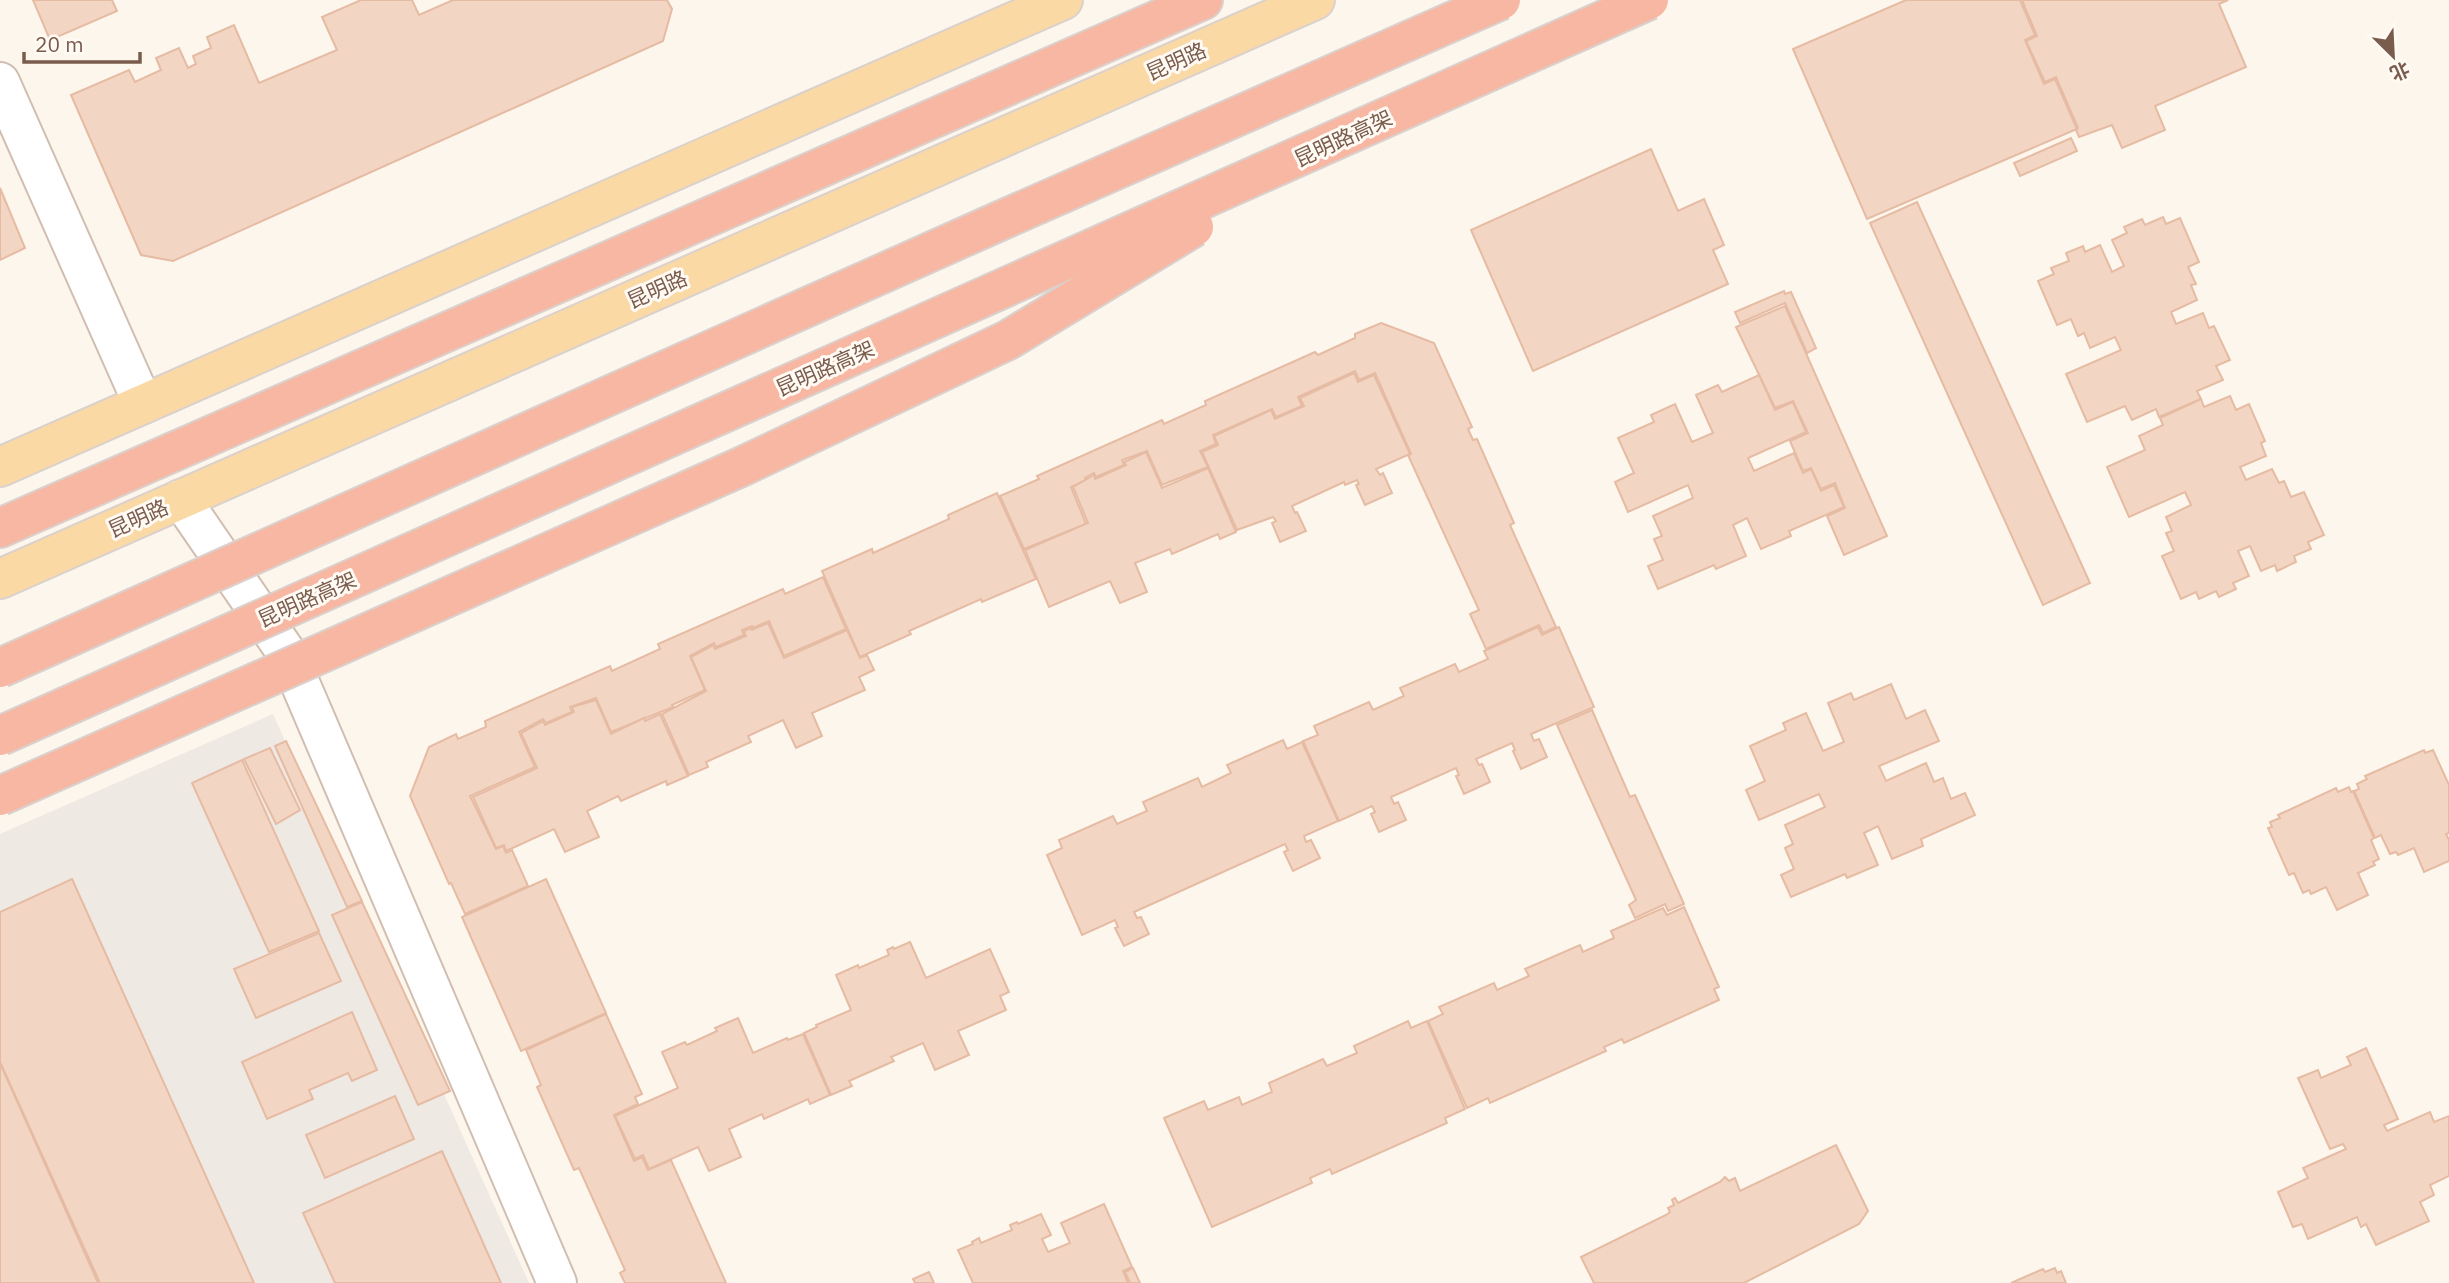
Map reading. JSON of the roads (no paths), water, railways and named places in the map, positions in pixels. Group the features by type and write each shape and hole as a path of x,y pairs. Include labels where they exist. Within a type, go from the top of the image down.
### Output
{"highway":[{"path":"0,528 1203,0"},
{"path":"0,668 1501,0"},
{"name":"昆明路高架","path":"0,736 1649,0"},
{"path":"0,796 743,466 1008,340 1326,146"}],"main road":[{"path":"0,467 1063,0"},
{"name":"昆明路","path":"0,579 1315,0"}],"street":[{"path":"0,82 143,404"},
{"path":"181,499 288,655 557,1283"}]}
